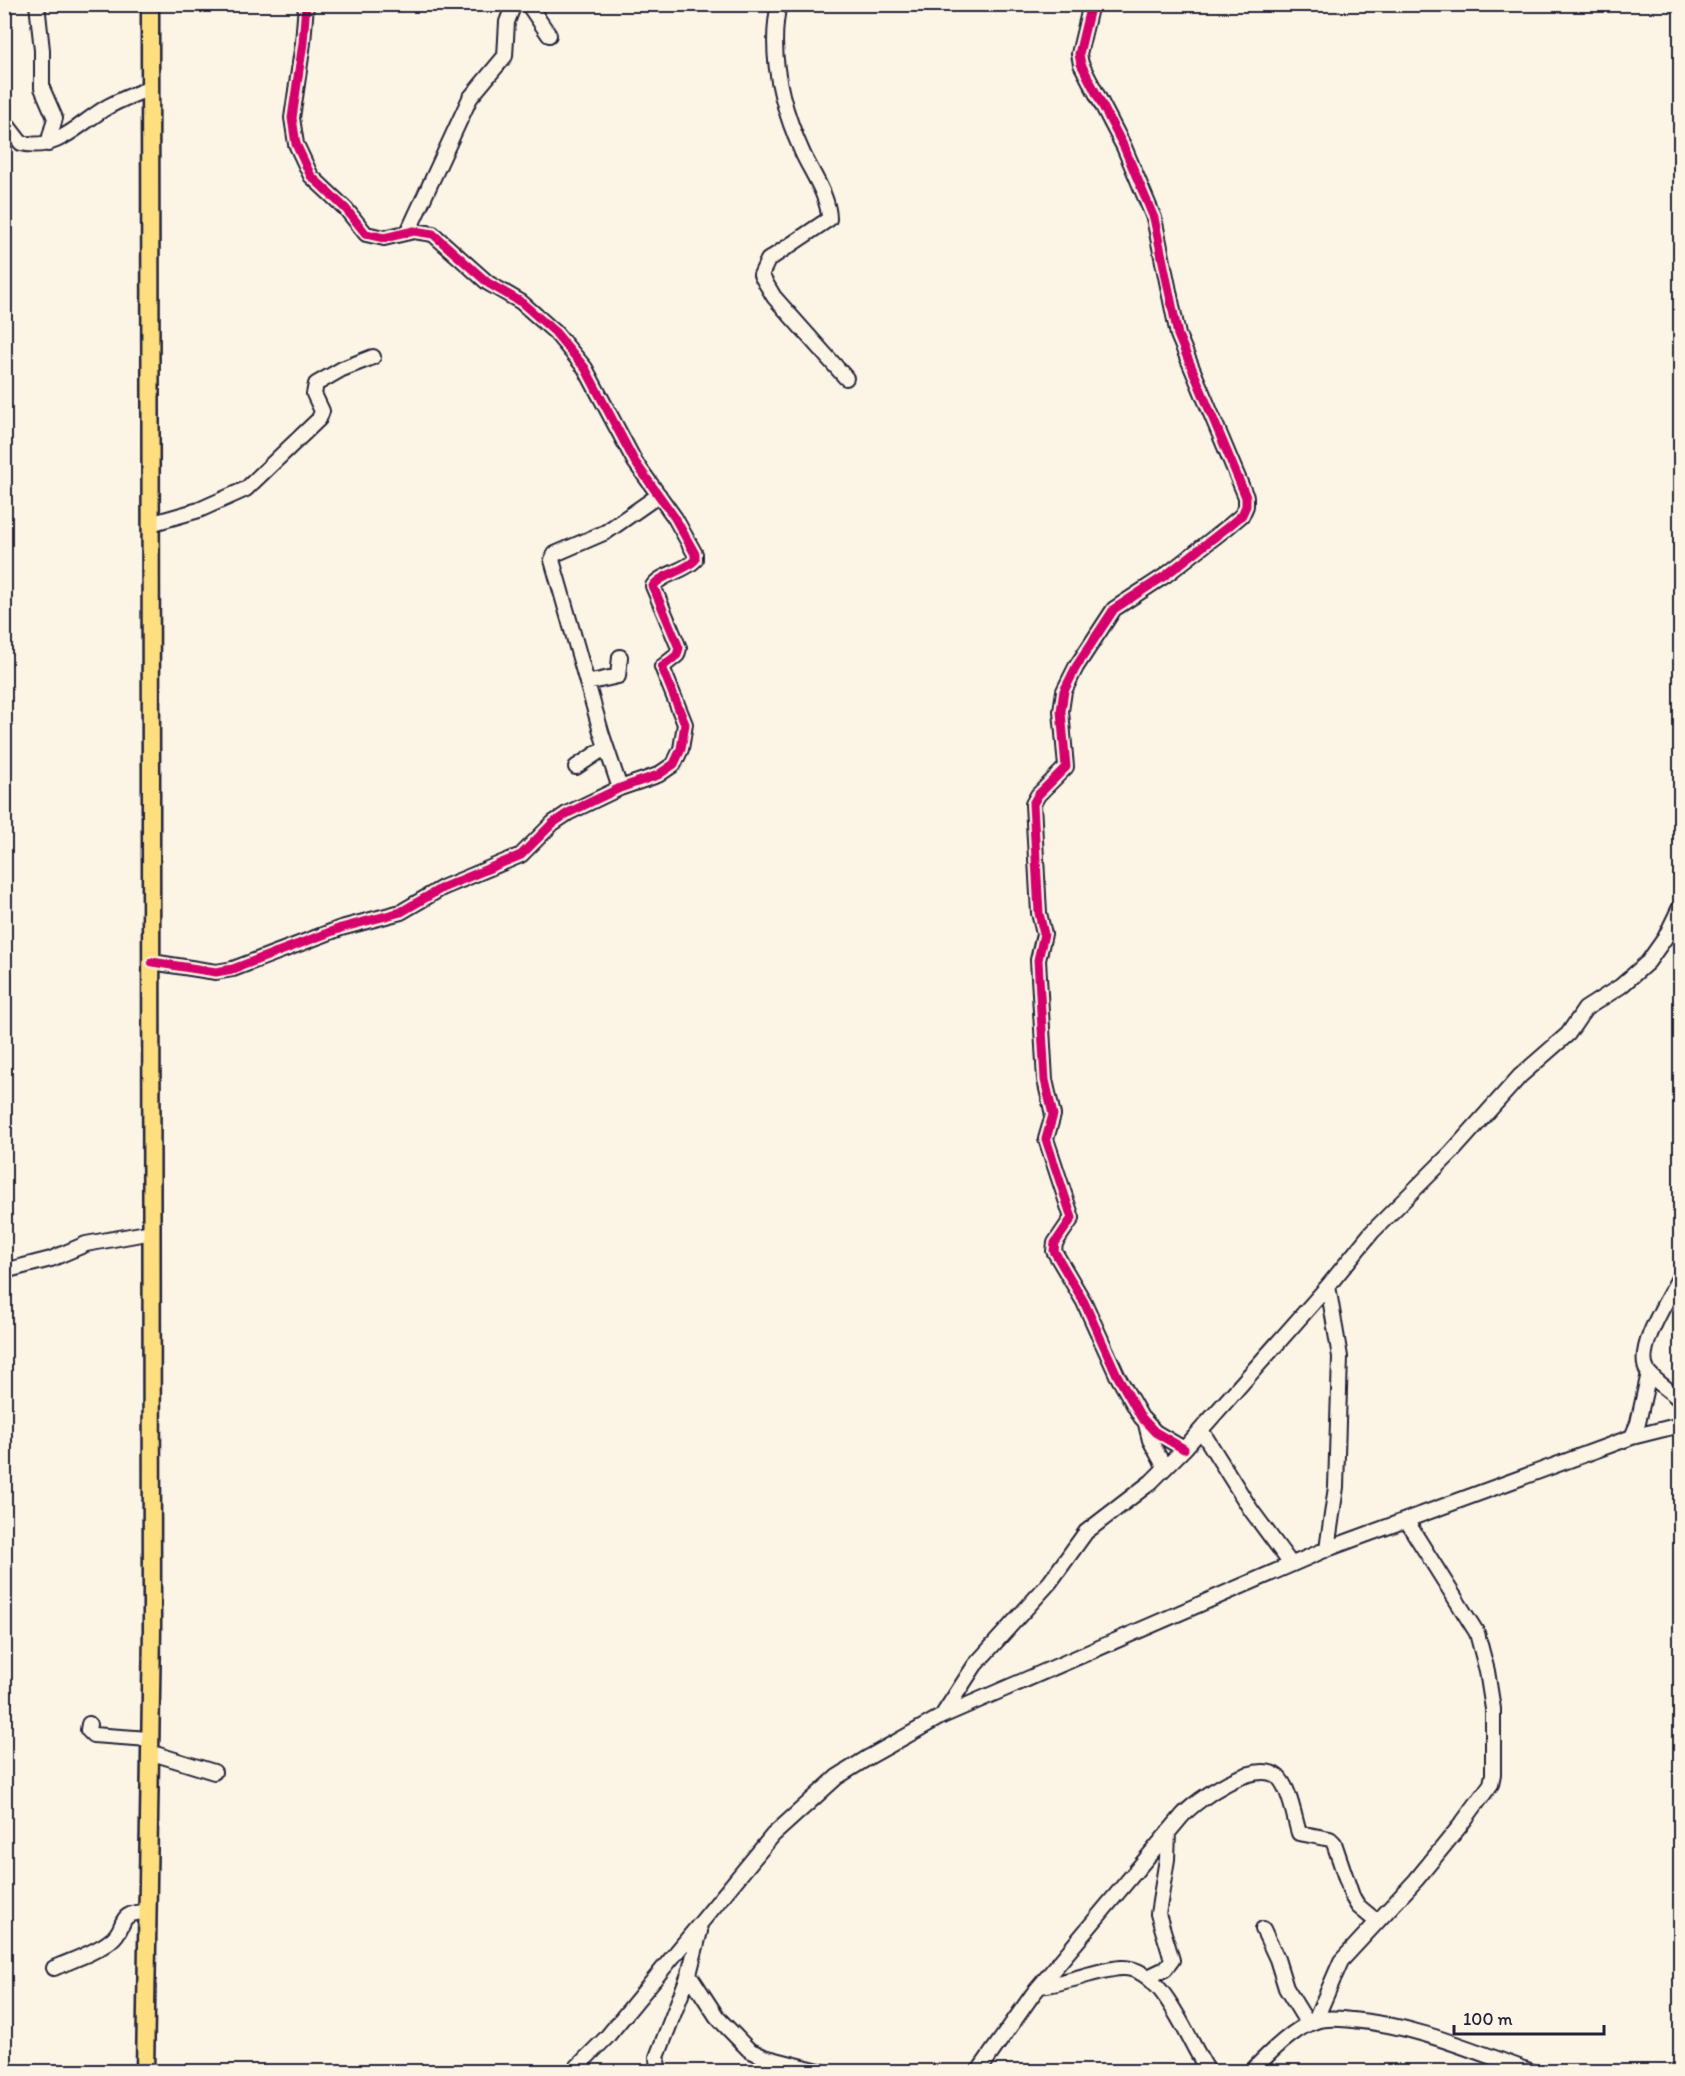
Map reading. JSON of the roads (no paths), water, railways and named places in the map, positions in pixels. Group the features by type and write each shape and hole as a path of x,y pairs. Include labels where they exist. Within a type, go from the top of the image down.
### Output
{"main road":[{"path":"145,2072 152,1629 148,88 150,4"}],"street":[{"path":"37,4 42,50 42,88 55,118 48,144"},
{"path":"152,962 225,971 341,928 401,912 442,888 514,860 553,823 620,788 658,775 670,767 681,749 685,731 684,719 663,670 664,665 677,655 679,648 653,586 658,581 686,568 696,557 659,495 635,462 585,368 555,332 522,302 488,283 439,238 421,231 384,238 366,234 346,209 311,176 296,144 292,118 303,50 306,4"},
{"path":"408,232 470,98 505,56 507,22 514,4"},
{"path":"528,4 549,35"},
{"path":"779,4 773,38 784,101 803,153 828,208 829,219 768,260 761,275 774,297 846,378"},
{"path":"1091,4 1079,54 1081,64 1124,147 1154,218 1178,335 1242,484 1246,507 1228,526 1166,575 1114,609 1076,666 1065,691 1061,711 1066,767 1038,795 1033,804 1039,907 1044,934 1038,960 1045,1080 1053,1113 1046,1139 1072,1218 1055,1243 1054,1251 1084,1302 1117,1375 1146,1424 1150,1440 1165,1468"},
{"path":"4,121 21,143 48,144 75,131 110,106 148,88"},
{"path":"150,524 200,510 252,485 319,419 322,411 314,394 316,384 342,369 373,357"},
{"path":"620,788 555,574 553,556 606,532 659,495"},
{"path":"587,683 618,676 620,657"},
{"path":"576,767 606,747"},
{"path":"942,1716 975,1665 1050,1582 1087,1531 1165,1468 1184,1449 1329,1286 1372,1232 1452,1152 1520,1076 1568,1034 1585,1009 1621,986 1648,962 1665,938 1680,907"},
{"path":"4,1271 51,1259 86,1244 152,1232"},
{"path":"1680,1276 1648,1338 1644,1360 1649,1373 1680,1401"},
{"path":"1327,1549 1336,1487 1340,1357 1329,1286"},
{"path":"1632,1437 1638,1423 1649,1373"},
{"path":"1146,1424 1184,1449"},
{"path":"572,2072 606,2038 701,1926 752,1859 816,1794 850,1768 942,1716 1327,1549 1632,1437 1680,1425"},
{"path":"1201,1430 1251,1510 1291,1564"},
{"path":"1312,2023 1341,1961 1416,1880 1491,1784 1494,1760 1493,1709 1488,1671 1477,1633 1406,1520"},
{"path":"89,1724 88,1730 93,1735 149,1745 214,1772"},
{"path":"978,2072 1040,1986 1193,1804 1214,1790 1246,1776 1271,1772 1280,1779 1299,1833 1330,1839 1334,1843 1352,1896 1358,1906 1376,1921"},
{"path":"1148,1977 1167,1967 1172,1959 1158,1919 1168,1832"},
{"path":"54,1968 109,1942 119,1932 121,1920 126,1915 146,1912"},
{"path":"658,2072 657,2057 689,1974 701,1926"},
{"path":"1263,1929 1277,1959 1286,1988 1312,2023"},
{"path":"1040,1986 1072,1981 1118,1968 1133,1969 1148,1977 1166,1998 1209,2072"},
{"path":"689,1974 717,2017 750,2050 764,2057 823,2072"},
{"path":"1251,2072 1274,2049 1312,2023 1336,2019 1395,2025 1460,2044 1533,2072"}]}
